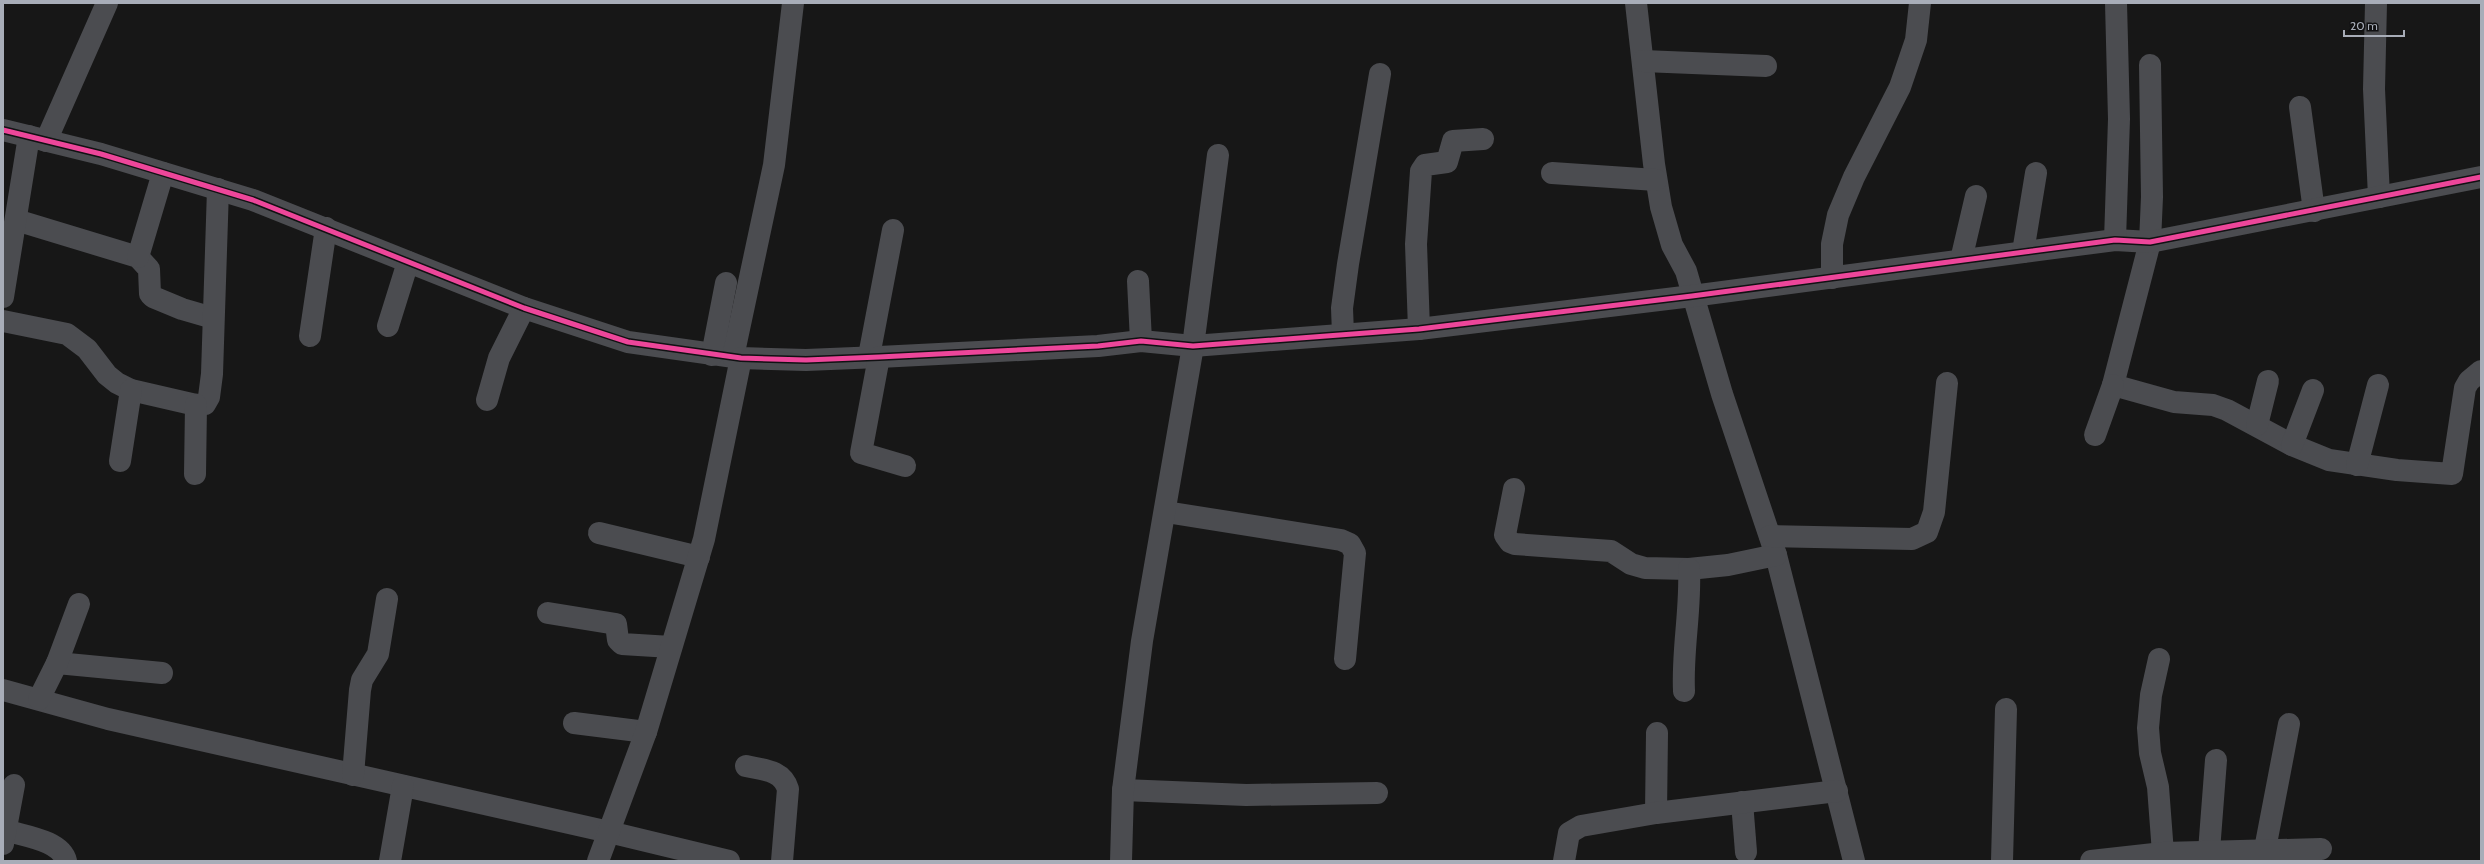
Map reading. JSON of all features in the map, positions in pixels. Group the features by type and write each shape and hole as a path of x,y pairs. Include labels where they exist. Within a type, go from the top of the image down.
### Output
{"street":[{"path":"3,297 16,220 38,139 106,3"},
{"path":"598,861 646,732 699,556 715,490 737,358 774,166 793,3"},
{"path":"1636,3 1656,180 1661,207 1672,245 1686,271 1692,296 1722,394 1773,545 1854,861"},
{"path":"1832,278 1832,244 1838,215 1854,177 1900,87 1916,40 1920,3"},
{"path":"2095,436 2113,385 2133,241 2119,119 2116,3"},
{"path":"2376,3 2374,89 2379,197"},
{"path":"1643,61 1766,66"},
{"path":"2133,241 2152,197 2150,65"},
{"path":"1343,334 1342,308 1345,285 1380,74"},
{"path":"2300,107 2314,211"},
{"path":"3,130 102,154 253,200 524,308 628,342 712,356 806,360 1098,346 1141,341 1193,346 1420,329 1692,296 2023,252 2133,241 2314,211 2481,177"},
{"path":"1420,329 1416,244 1421,171 1425,165 1447,162 1453,141 1483,139"},
{"path":"1121,861 1123,790 1142,641 1166,512 1193,346 1218,155"},
{"path":"138,257 164,173"},
{"path":"1552,173 1656,180"},
{"path":"2023,252 2036,173"},
{"path":"3,321 67,334 87,349 107,375 131,390 196,405 205,404 209,397 212,374 218,189"},
{"path":"1961,260 1976,196"},
{"path":"16,220 138,257 149,269 150,294 153,297 182,309 213,318"},
{"path":"310,336 326,228"},
{"path":"893,230 861,453 905,466"},
{"path":"388,326 408,262"},
{"path":"1138,281 1141,341"},
{"path":"712,356 726,283"},
{"path":"487,400 499,358 524,308"},
{"path":"2113,385 2174,402 2213,405 2257,425 2292,445 2328,460 2357,465 2452,474 2465,388 2468,380 2481,371"},
{"path":"2257,425 2268,382"},
{"path":"1514,489 1505,535 1510,542 1558,548 1611,551 1638,567 1689,569 1728,565 1773,545 1912,539 1927,532 1934,512 1947,383"},
{"path":"2357,465 2378,385"},
{"path":"120,461 131,390"},
{"path":"2292,445 2313,390"},
{"path":"195,474 196,405"},
{"path":"1166,512 1341,540 1350,544 1355,553 1345,659"},
{"path":"599,533 699,556"},
{"path":"1684,691 1684,665 1690,597 1689,569"},
{"path":"353,774 360,690 362,680 378,654 387,599"},
{"path":"39,699 57,663 79,604"},
{"path":"548,613 616,624 618,640 622,644 671,647"},
{"path":"2158,659 2151,695 2148,728 2150,753 2158,787 2163,853"},
{"path":"57,663 162,673"},
{"path":"3,690 108,719 608,832 729,861"},
{"path":"2002,861 2006,708"},
{"path":"574,723 646,732"},
{"path":"2265,849 2289,724"},
{"path":"1656,813 1657,733"},
{"path":"2209,851 2216,760"},
{"path":"746,766 777,773 785,779 788,789 782,861"},
{"path":"14,785 4,837 53,845 64,853 66,861"},
{"path":"390,861 403,786"},
{"path":"1123,790 1246,795 1378,793"},
{"path":"1564,861 1569,833 1575,829 1656,813 1837,791"},
{"path":"1742,802 1746,852"},
{"path":"2091,861 2163,853 2265,849 2321,849"}],"cycle path":[{"path":"3,130 101,154 253,200 524,308 628,342 741,358 806,360 1098,346 1141,341 1193,346 1419,329 1692,296 2115,240 2150,242 2481,177"}]}
